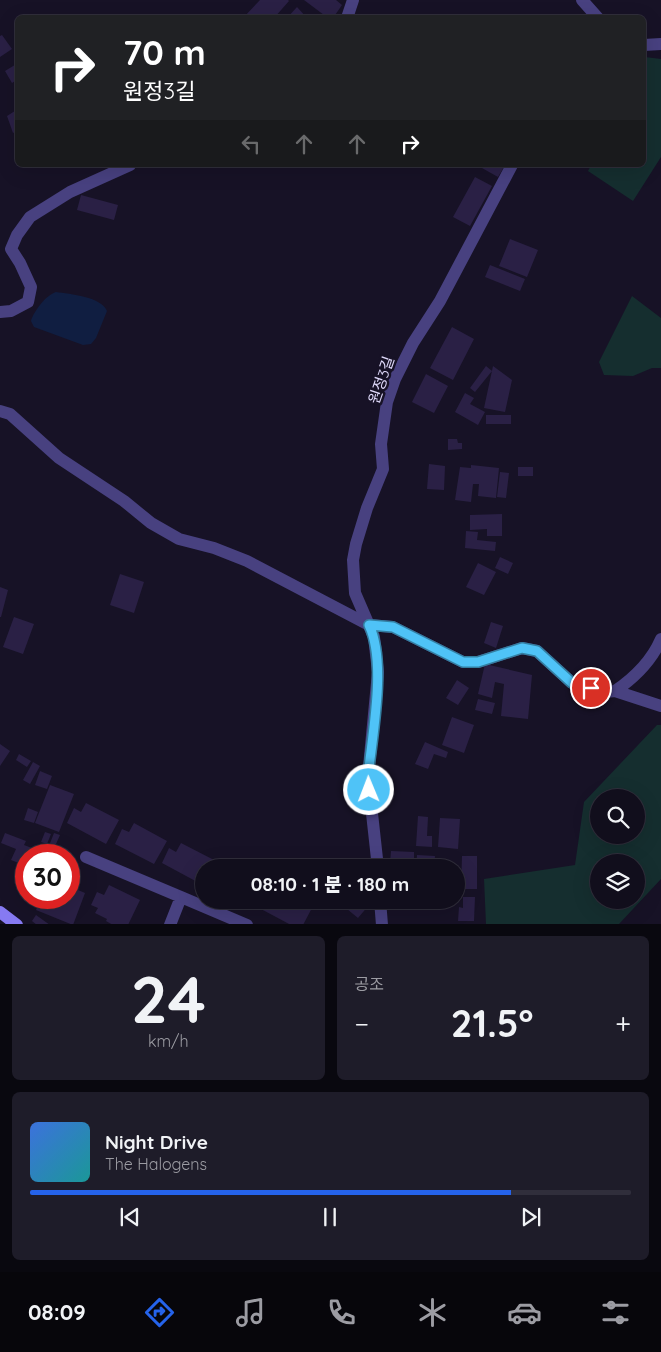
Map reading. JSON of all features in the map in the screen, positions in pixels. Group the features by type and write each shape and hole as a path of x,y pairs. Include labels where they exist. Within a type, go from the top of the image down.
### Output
{"street":[{"path":"348,15 353,0"},
{"path":"582,0 595,15"},
{"path":"646,45 661,44"},
{"path":"0,312 11,311 28,302 31,287 11,249 17,235 30,217 70,192 126,167"},
{"name":"원정3길","path":"377,859 368,777 378,672 374,637 355,592 354,560 360,527 383,469 381,444 387,402 402,362 440,301 511,167"},
{"path":"0,411 10,414 59,458 124,502 151,523 179,540 214,548 247,561 369,625 393,627 463,662 478,662 522,648 537,651 572,683 606,692 614,691 629,682 652,656 661,639"},
{"path":"614,691 661,706"},
{"path":"86,857 247,924"},
{"path":"170,924 181,897"},
{"path":"381,909 382,924"},
{"path":"0,912 17,924"}],"green space":[{"path":"646,57 661,59 661,157 633,201 588,171 590,167 646,167"},
{"path":"632,296 661,318 661,368 652,368 633,376 604,375 599,362"},
{"path":"657,725 661,725 661,879 645,896 645,854 590,854 590,909 633,909 619,924 486,924 484,879 575,865 584,802 590,796 590,844 645,844 645,789 596,789"}],"water":[{"path":"56,292 92,299 104,306 107,311 96,338 91,344 83,345 34,327 31,321 35,313 44,300"}],"building":[{"path":"260,0 289,1 277,15 246,15"},
{"path":"304,0 336,0 342,5 335,15 324,15"},
{"path":"297,7 304,15 290,15"},
{"path":"2,35 12,49 0,57 0,36"},
{"path":"15,65 15,81 12,83 5,71"},
{"path":"15,111 15,132 13,133 7,116"},
{"path":"482,167 504,167 498,177"},
{"path":"475,177 492,186 470,226 453,217"},
{"path":"81,195 118,205 114,220 77,210"},
{"path":"510,239 538,250 527,277 499,266"},
{"path":"490,265 525,279 520,291 485,277"},
{"path":"452,327 474,339 453,380 430,368"},
{"path":"486,366 492,371 475,392 470,388"},
{"path":"493,366 512,380 505,412 484,408"},
{"path":"426,374 448,386 434,413 412,402"},
{"path":"465,393 474,398 470,404 485,412 478,425 455,412"},
{"path":"486,415 511,415 511,424 486,424"},
{"path":"448,439 457,439 458,443 462,443 462,449 448,450"},
{"path":"429,464 445,466 444,490 427,489"},
{"path":"471,465 499,468 496,498 478,496 479,484 473,484 471,502 455,500 460,467 471,468"},
{"path":"518,467 533,467 533,476 518,476"},
{"path":"500,472 509,473 506,498 497,497"},
{"path":"502,514 502,536 487,536 487,529 470,530 470,515"},
{"path":"466,531 478,532 477,540 496,542 495,551 465,548"},
{"path":"500,557 513,563 508,574 495,568"},
{"path":"478,563 496,572 484,595 466,587"},
{"path":"120,574 144,582 134,613 110,605"},
{"path":"0,587 8,590 1,617 0,617"},
{"path":"14,617 34,624 23,654 3,647"},
{"path":"491,622 503,626 496,648 484,643"},
{"path":"485,664 532,675 528,719 501,716 504,684 495,682 492,698 478,694"},
{"path":"457,680 469,688 458,705 446,698"},
{"path":"478,699 495,703 492,714 475,710"},
{"path":"452,717 474,725 464,753 442,745"},
{"path":"425,742 448,752 446,758 434,754 428,769 415,764"},
{"path":"0,744 10,751 0,766"},
{"path":"19,754 31,761 27,767 16,760"},
{"path":"33,762 40,766 30,784 23,780"},
{"path":"40,771 52,776 47,789 35,785"},
{"path":"50,785 74,794 59,832 35,823"},
{"path":"86,803 119,820 106,844 67,823 74,808 81,812"},
{"path":"28,808 38,812 34,823 24,820"},
{"path":"418,816 428,817 427,836 432,836 432,847 416,846"},
{"path":"440,818 460,819 458,849 438,847"},
{"path":"134,823 167,841 154,864 115,844 122,829 129,832"},
{"path":"45,832 51,834 47,844 41,842"},
{"path":"5,833 26,841 24,844 15,844 15,849 1,843"},
{"path":"54,833 60,835 56,844 50,844"},
{"path":"181,843 212,859 195,859 195,881 162,863 169,848 176,852"},
{"path":"15,851 15,862 11,860"},
{"path":"391,851 414,852 414,859 390,859"},
{"path":"417,855 435,856 435,859 417,859"},
{"path":"462,856 477,856 477,889 465,889 465,859 462,859"},
{"path":"109,885 140,900 128,924 111,924 106,921 107,919 95,913 98,908 91,905 97,892 104,895"},
{"path":"80,891 85,893 80,906"},
{"path":"465,897 475,897 474,921 458,921 459,909 465,909"},
{"path":"36,909 79,909 73,924"},
{"path":"261,909 311,909 304,924 289,924"},
{"path":"347,909 366,909 358,918"},
{"path":"36,915 49,924 36,924 32,921"}],"route":[{"path":"369,790 368,777 378,672 374,637 369,625 393,627 463,662 478,662 522,648 537,651 572,683 591,688"}]}
